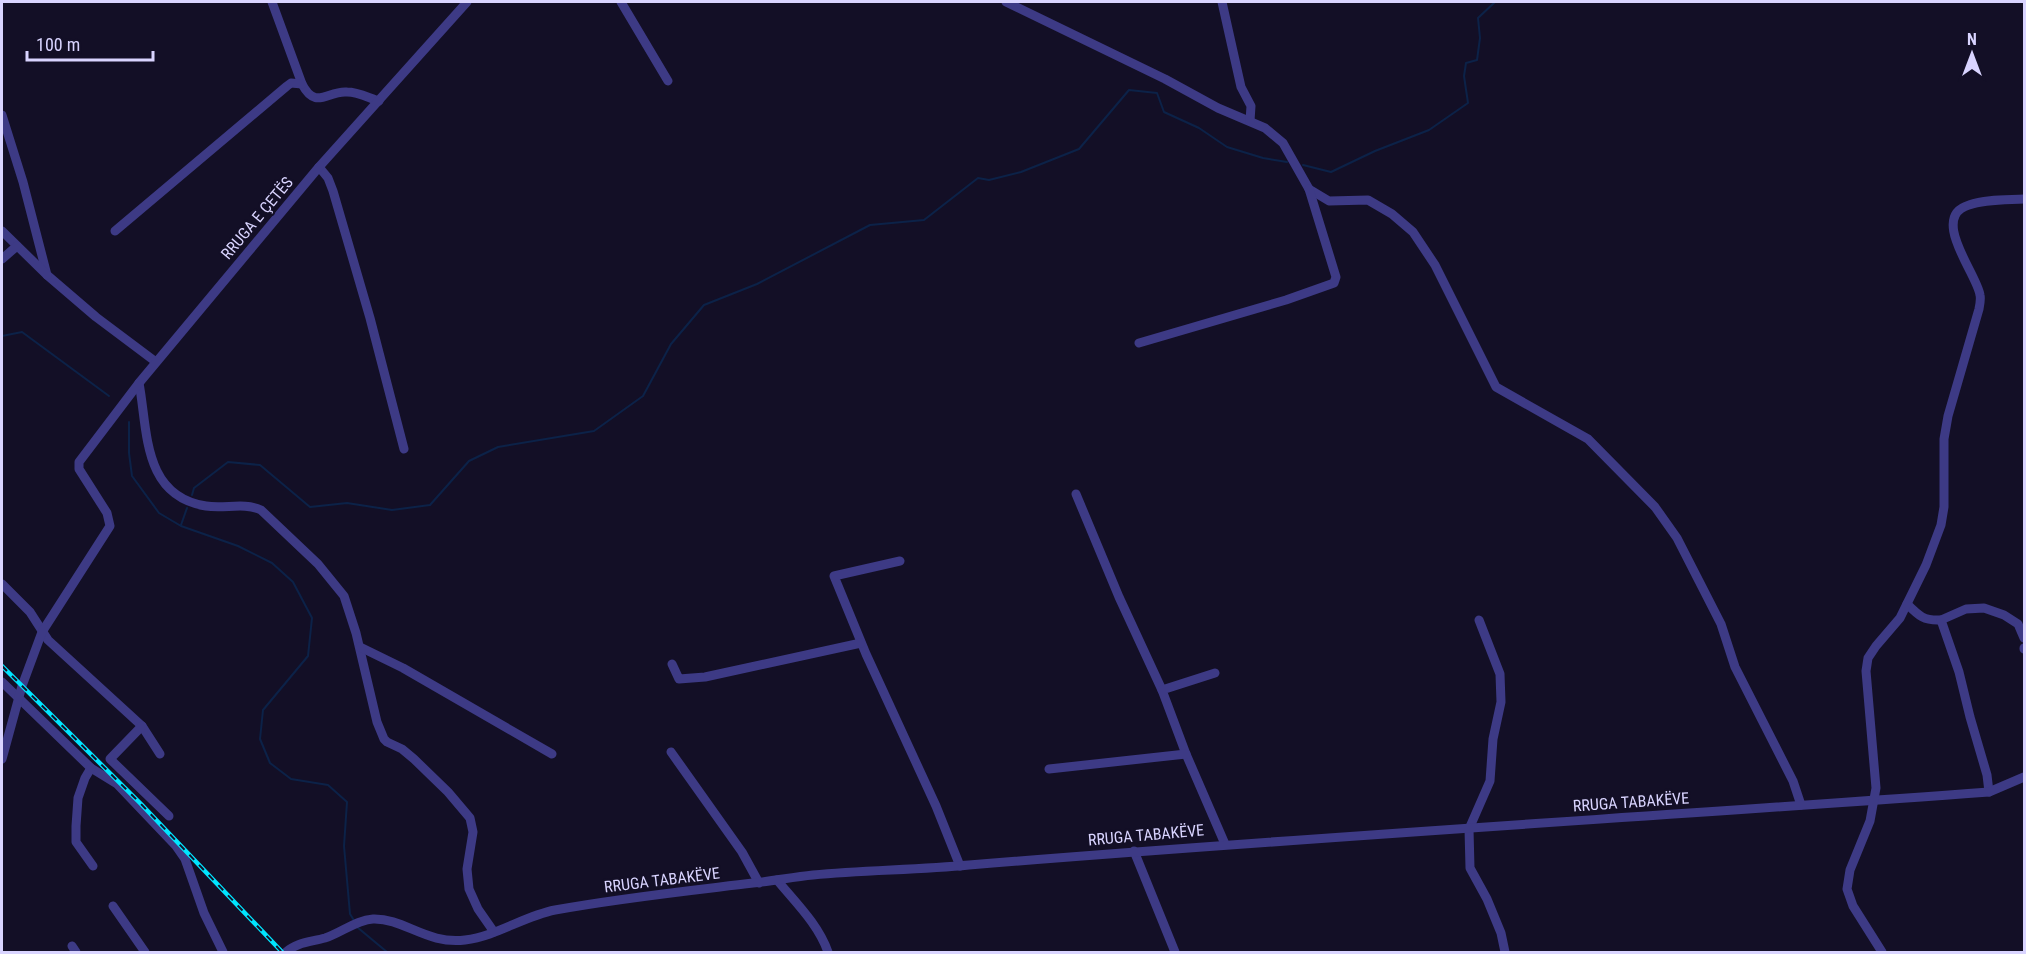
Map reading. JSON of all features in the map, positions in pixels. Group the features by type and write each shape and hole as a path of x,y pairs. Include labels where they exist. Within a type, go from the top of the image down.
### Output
{"street":[{"path":"272,2 302,84 309,95 322,99 348,92 379,101"},
{"name":"RRUGA E ÇETËS","path":"42,632 110,526 107,513 79,469 79,462 156,362 319,167 467,2"},
{"path":"621,2 668,81"},
{"path":"1006,2 1165,79 1218,108 1265,128 1283,142 1309,189 1336,277 1334,283 1286,300 1139,343"},
{"path":"1222,2 1241,87 1251,106 1250,121"},
{"path":"115,231 287,86 291,83 302,84"},
{"path":"2,115 23,182 47,275"},
{"path":"319,167 328,177 333,191 370,318 404,449"},
{"path":"1309,189 1329,201 1368,200 1392,214 1413,232 1440,275 1496,387 1588,439 1655,507 1677,538 1721,624 1736,667 1793,780 1801,805"},
{"path":"1882,952 1853,906 1847,889 1850,870 1870,821 1876,788 1866,671 1868,658 1900,618 1926,565 1941,525 1944,507 1944,439 1948,416 1979,309 1980,294 1962,257 1954,234 1957,212 1966,205 2025,199"},
{"path":"2,231 47,275 156,362"},
{"path":"2,259 17,246"},
{"path":"139,383 147,447 156,468 166,483 180,496 196,504 212,507 250,506 267,513 318,564 344,596 360,647 372,703 384,739 414,759 448,792 470,818 473,832 467,869 469,889 478,909 494,932"},
{"path":"1077,494 1119,597 1162,690 1186,754 1225,844"},
{"path":"900,561 834,576 861,642 936,806 960,866"},
{"path":"2,584 30,612 42,632 56,647 142,726 160,754"},
{"path":"1907,604 1929,621 1941,620 1966,609 1984,608 2004,615 2018,624 2025,638"},
{"path":"1479,620 1500,674 1501,702 1493,739 1490,781 1469,829 1470,868 1488,899 1501,933 1505,952"},
{"path":"1941,620 1959,672 1987,775 1989,792"},
{"path":"2,759 18,698 42,632"},
{"path":"672,664 679,679 705,678 861,642"},
{"path":"360,647 403,668 552,754"},
{"path":"1162,690 1215,673"},
{"path":"2,682 91,768 117,784 181,853 195,884 204,913 224,952"},
{"path":"142,726 110,759 169,816"},
{"path":"671,752 742,852 759,883"},
{"path":"1049,769 1186,754"},
{"path":"91,768 78,798 76,842 93,866"},
{"name":"RRUGA TABAKËVE","path":"286,952 295,944 323,939 372,919 388,921 433,939 446,941 472,939 549,911 653,894 812,875 960,866 1225,844 1989,792 2025,777"},
{"path":"1134,851 1175,952"},
{"path":"777,880 816,926 828,952"},
{"path":"113,906 145,952"}],"waterway":[{"path":"1303,165 1331,172 1375,151 1429,130 1468,103 1464,76 1466,63 1477,60 1480,38 1478,18 1495,2"},
{"path":"192,495 194,488 228,462 260,465 310,507 347,503 392,510 430,505 469,461 498,447 594,431 643,396 671,344 704,305 757,284 870,225 924,220 978,178 989,180 1021,172 1079,149 1129,90 1157,93 1164,112 1199,128 1227,147 1263,158 1287,162"},
{"path":"2,336 22,332 109,396"},
{"path":"129,422 132,476 159,513 181,526 238,546 272,563 293,582 312,618 308,656 263,710 260,739 270,763 291,779 328,785 347,802 344,846 350,914 355,922"},
{"path":"181,525 187,508"},
{"path":"357,927 387,952"}],"railway":[{"path":"2,666 141,804 282,952"}]}
